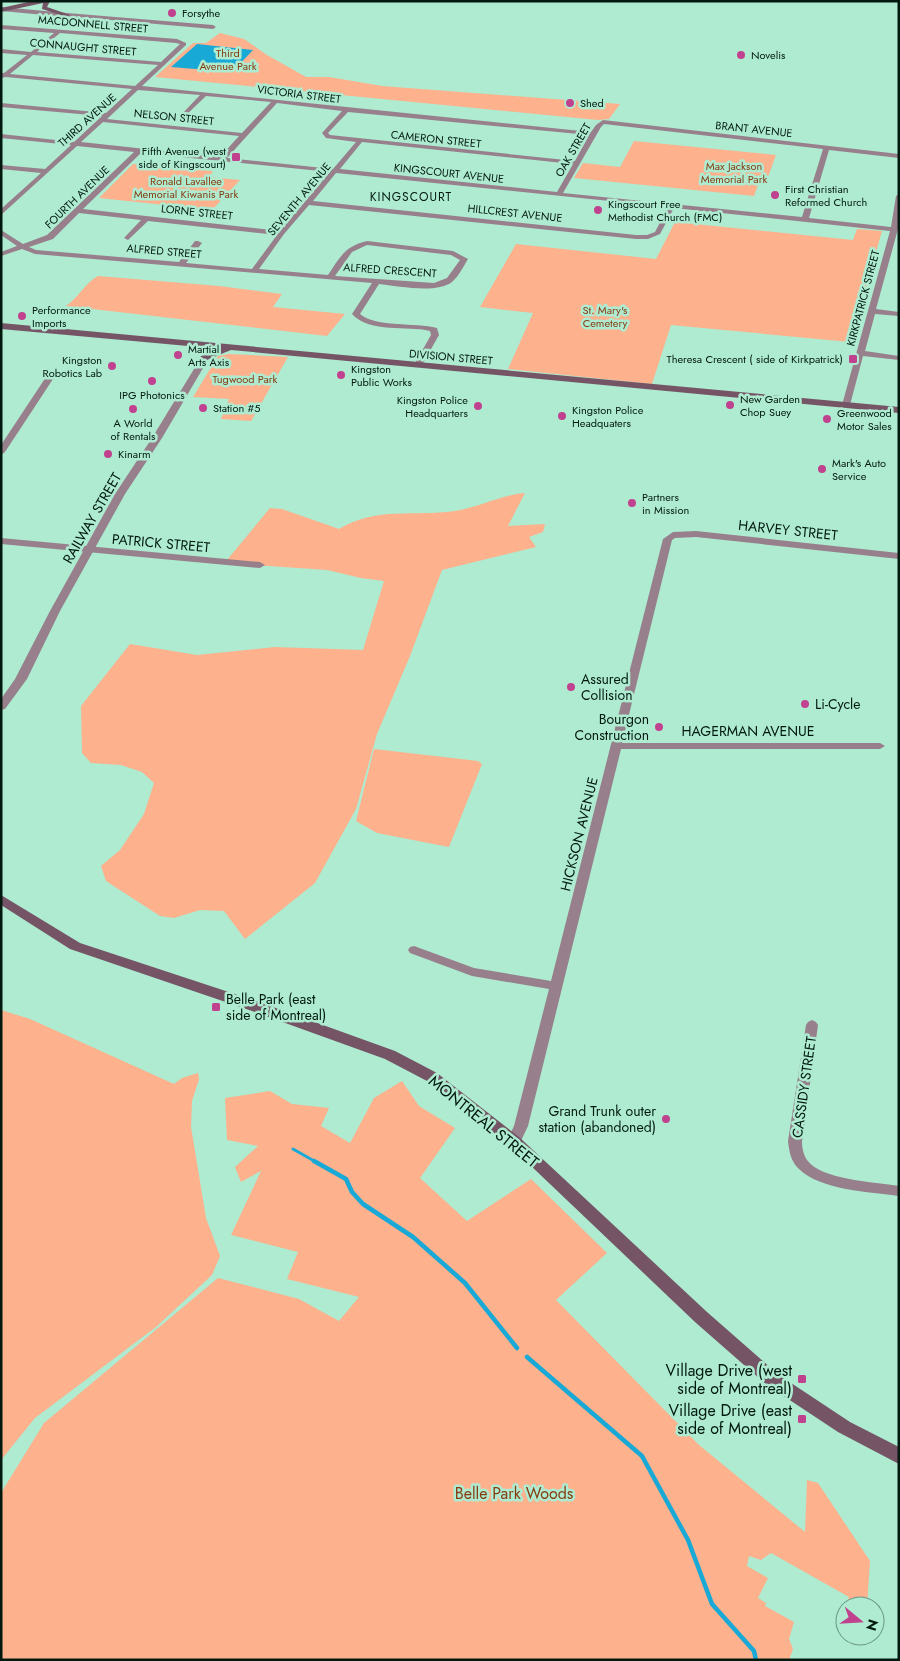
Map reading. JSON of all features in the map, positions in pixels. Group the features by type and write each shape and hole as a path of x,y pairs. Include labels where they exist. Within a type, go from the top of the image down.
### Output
{"main road":[{"path":"2,10 45,1 43,6 46,10 67,15"},
{"path":"2,10 29,12"},
{"name":"DIVISION STREET","path":"1,326 899,410"},
{"path":"204,358 223,350 237,348"},
{"name":"MONTREAL STREET","path":"1,899 75,946 257,1007 390,1055 432,1077 514,1142 700,1317 772,1380 844,1427 899,1456"}],"street":[{"path":"29,12 213,27"},
{"name":"MACDONNELL STREET","path":"1,27 184,43"},
{"path":"2,77 60,31"},
{"name":"THIRD AVENUE","path":"1,213 184,46 184,43"},
{"name":"CONNAUGHT STREET","path":"1,51 164,64"},
{"name":"VICTORIA STREET","path":"2,77 275,100 346,110 594,134"},
{"path":"184,115 205,94"},
{"path":"222,159 275,100"},
{"name":"NELSON STREET","path":"1,106 244,134"},
{"name":"CAMERON STREET","path":"346,110 325,133 328,137 578,163"},
{"name":"OAK STREET","path":"560,194 599,124 608,122"},
{"name":"BRANT AVENUE","path":"608,122 899,156"},
{"name":"KINGSCOURT AVENUE","path":"1,136 894,228"},
{"name":"SEVENTH AVENUE","path":"255,270 282,233 360,141"},
{"path":"805,219 827,147"},
{"name":"FOURTH AVENUE","path":"1,254 23,248 50,237 79,211 139,150"},
{"path":"1,167 46,171"},
{"name":"KIRKPATRICK STREET","path":"846,405 894,228 899,196"},
{"name":"HILLCREST AVENUE","path":"309,203 636,237 648,237 658,233 672,206"},
{"name":"LORNE STREET","path":"79,211 282,233"},
{"path":"128,238 146,218"},
{"name":"ALFRED STREET","path":"1,232 23,248 35,252 331,276"},
{"path":"181,264 198,243"},
{"name":"ALFRED CRESCENT","path":"367,243 453,253 464,259 451,280 440,286 331,276 345,254 356,245 367,243"},
{"path":"377,281 356,314 359,318 371,322 424,327 434,330 435,335 418,365"},
{"path":"872,311 899,314"},
{"name":"RAILWAY STREET","path":"1,706 20,679 88,550 120,494 157,438 212,346"},
{"path":"860,354 899,358"},
{"path":"1,452 51,376"},
{"name":"HARVEY STREET","path":"673,535 696,534 899,556"},
{"name":"HICKSON AVENUE","path":"514,1142 521,1126 666,545 668,539 673,535"},
{"name":"PATRICK STREET","path":"1,541 260,565"},
{"name":"HAGERMAN AVENUE","path":"616,746 880,746"},
{"path":"414,950 472,972 556,986"},
{"name":"CASSIDY STREET","path":"812,1025 796,1141 796,1155 811,1172 824,1178 899,1191"}],"green space":[{"name":"Third Avenue Park","path":"220,33 244,39 267,55 306,77 329,77 382,86 620,104 609,119 598,120 155,77 193,43 206,43"},
{"name":"Max Jackson Memorial Park","path":"634,141 776,155 765,185 758,185 754,196 574,178 583,163 620,167"},
{"name":"Ronald Lavallee Memorial Kiwanis Park","path":"133,164 213,171 209,177 240,180 212,210 99,198"},
{"name":"St. Mary's Cemetery","path":"675,222 853,240 857,229 882,231 850,342 671,325 652,384 508,369 533,313 480,307 516,244 656,259"},
{"path":"98,276 219,286 282,294 273,307 345,314 327,336 66,306 89,282"},
{"name":"Tugwood Park","path":"229,354 288,357 251,421 221,419 229,399 193,397 218,356"},
{"path":"525,493 508,526 545,524 543,532 529,537 536,547 442,570 410,656 377,734 356,809 315,883 245,939 224,911 200,910 174,918 160,916 106,881 101,866 120,850 144,814 154,783 142,772 121,765 91,763 82,753 81,706 130,644 197,655 275,647 363,650 384,581 327,570 241,564 227,560 270,508 282,509 339,529 368,517 455,511 507,496"},
{"path":"374,749 478,761 482,764 449,847 377,833 356,821"},
{"path":"1,1010 30,1019 174,1084 182,1078 198,1073 199,1079 192,1101 191,1127 206,1218 220,1256 212,1275 156,1327 35,1418 1,1460"},
{"name":"Belle Park Woods","path":"402,1081 419,1106 455,1128 420,1178 467,1221 531,1179 607,1253 556,1300 699,1445 805,1532 807,1480 818,1483 870,1561 868,1596 847,1596 771,1553 761,1560 749,1556 747,1566 768,1578 758,1598 766,1603 765,1606 794,1622 789,1639 793,1649 789,1660 1,1660 1,1493 44,1423 218,1278 299,1299 339,1321 359,1297 287,1279 298,1252 231,1235 261,1171 241,1182 235,1167 258,1146 227,1140 225,1098 270,1091 292,1104 329,1108 321,1126 350,1143 374,1098"}],"water":[{"path":"197,44 253,50 232,72 171,67"}],"waterway":[{"path":"293,1149 316,1162"},
{"path":"314,1161 346,1179 352,1192 363,1204 413,1237 465,1283 517,1348"},
{"path":"527,1357 642,1456 688,1540 712,1604 754,1651 756,1660"}],"place":[{"name":"Forsythe","path":"172,13"},
{"name":"Novelis","path":"741,55"},
{"name":"Shed","path":"570,103"},
{"name":"Fifth Avenue (west side of Kingscourt)","path":"236,157"},
{"name":"First Christian Reformed Church","path":"775,195"},
{"name":"Kingscourt Free Methodist Church (FMC)","path":"598,210"},
{"name":"Performance Imports","path":"22,316"},
{"name":"Martial Arts Axis","path":"178,355"},
{"name":"Theresa Crescent ( side of Kirkpatrick)","path":"853,359"},
{"name":"Kingston Robotics Lab","path":"112,366"},
{"name":"Kingston Public Works","path":"341,375"},
{"name":"IPG Photonics","path":"152,381"},
{"name":"New Garden Chop Suey","path":"730,405"},
{"name":"Kingston Police Headquarters","path":"478,406"},
{"name":"Station #5","path":"203,408"},
{"name":"A World of Rentals","path":"133,409"},
{"name":"Kingston Police Headquaters","path":"562,416"},
{"name":"Greenwood Motor Sales","path":"827,419"},
{"name":"Kinarm","path":"108,454"},
{"name":"Mark's Auto Service","path":"822,469"},
{"name":"Partners in Mission","path":"632,503"},
{"name":"Assured Collision","path":"571,687"},
{"name":"Li-Cycle","path":"805,704"},
{"name":"Bourgon Construction","path":"659,727"},
{"name":"Belle Park (east side of Montreal)","path":"216,1007"},
{"name":"Grand Trunk outer station (abandoned)","path":"666,1119"},
{"name":"Village Drive (west side of Montreal)","path":"802,1379"},
{"name":"Village Drive (east side of Montreal)","path":"802,1419"}],"district":[{"name":"KINGSCOURT","path":"411,197"}]}
